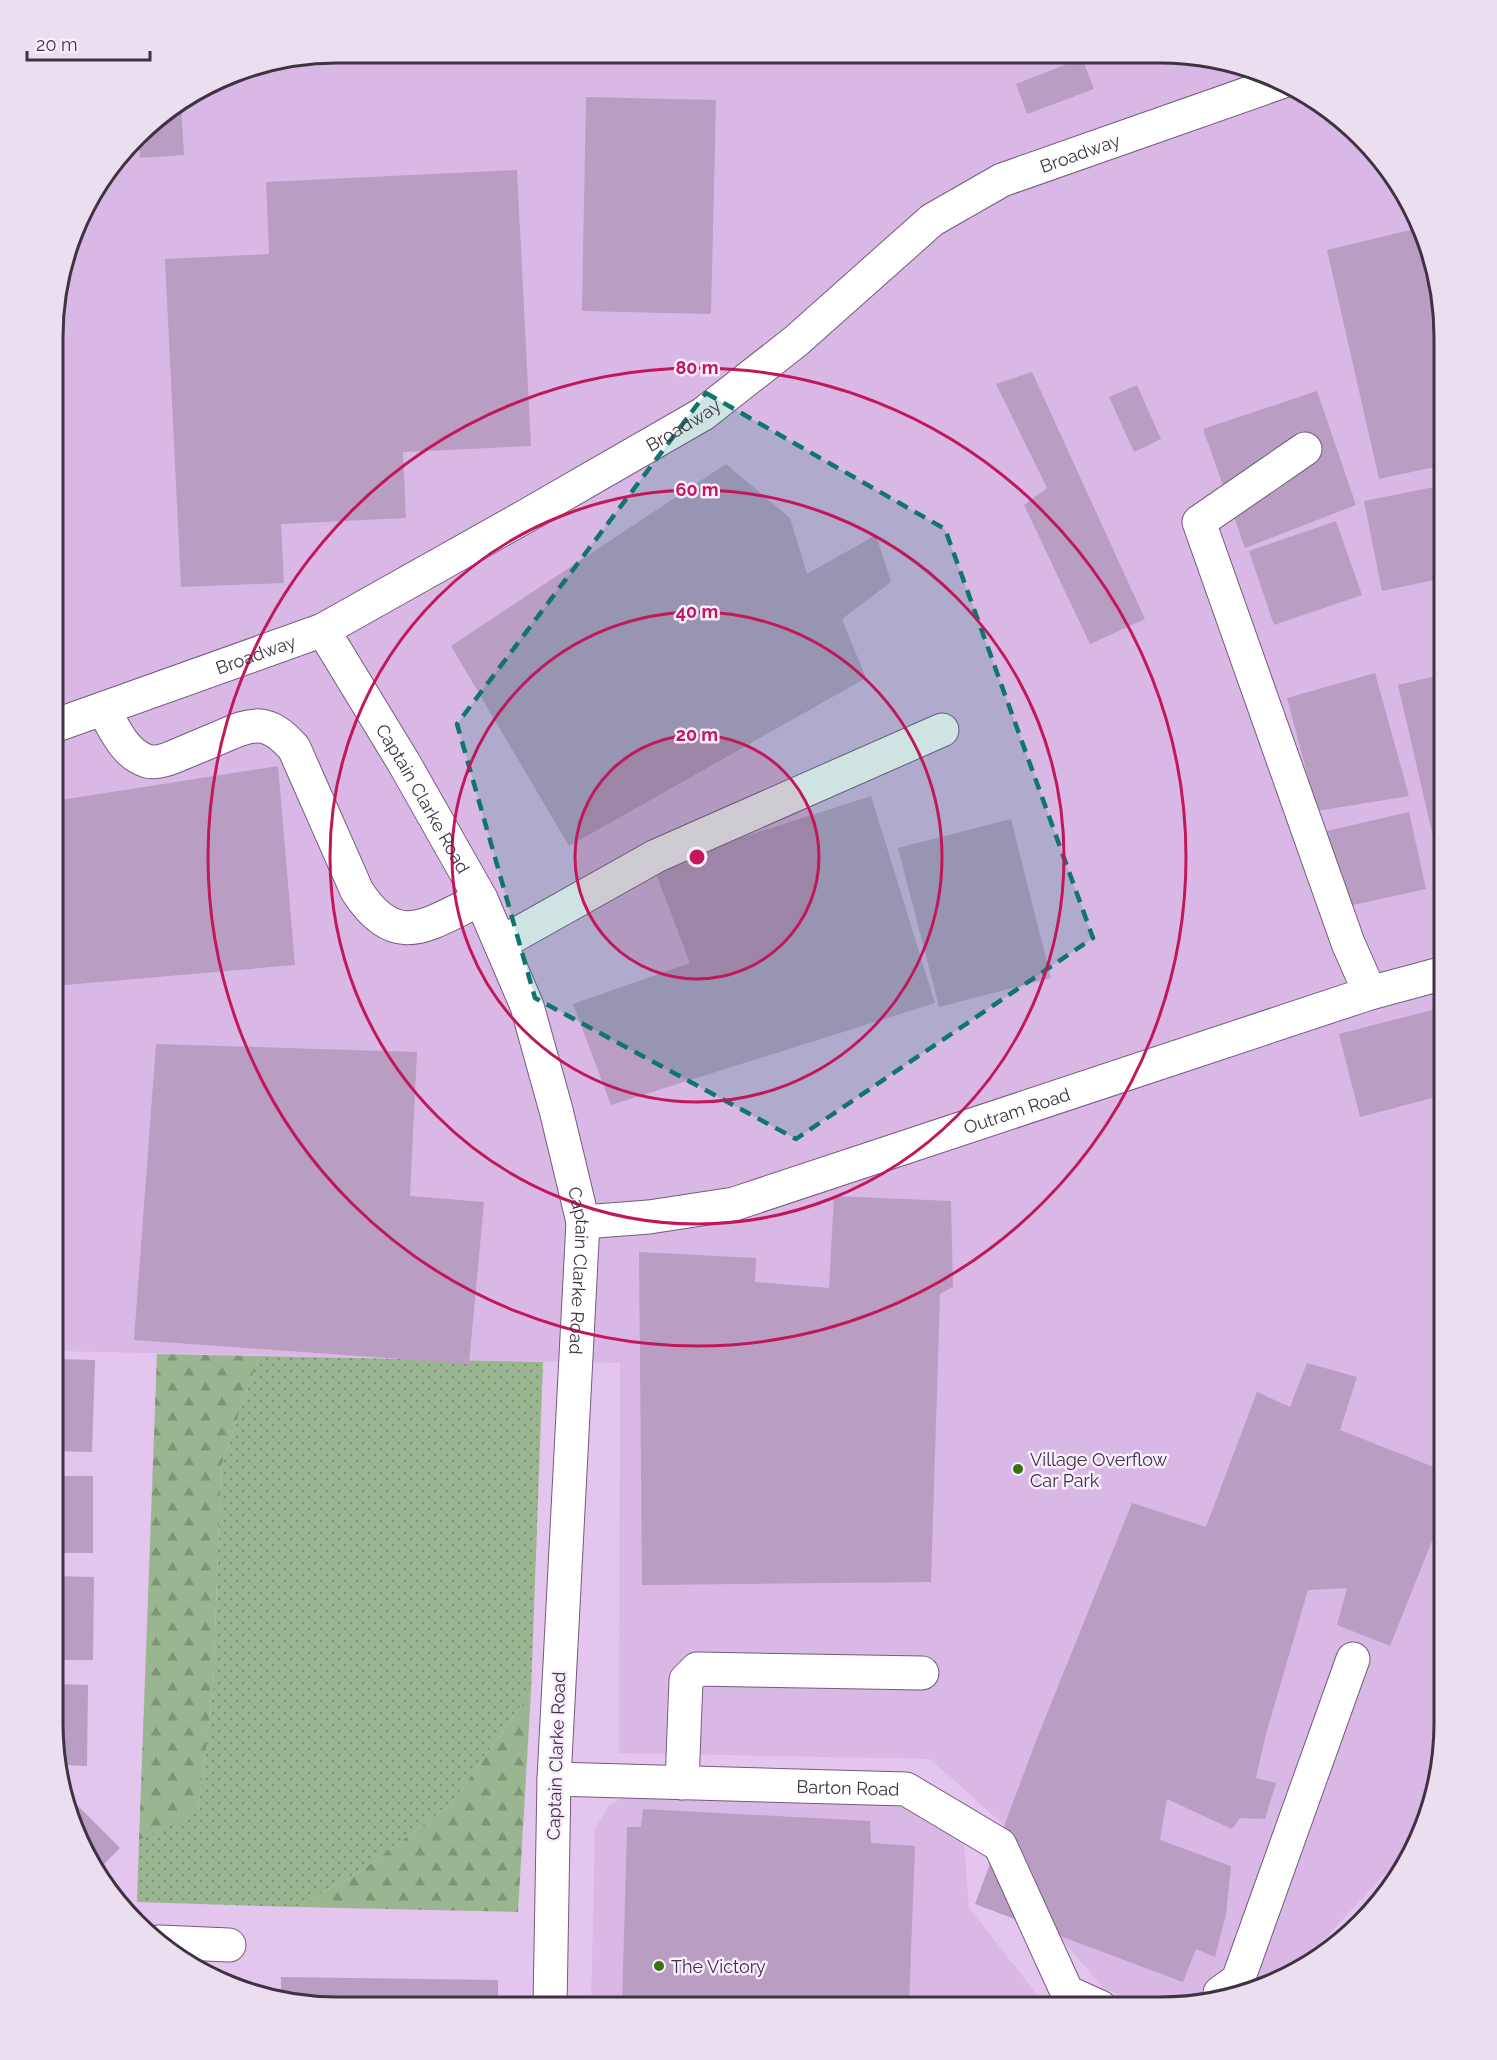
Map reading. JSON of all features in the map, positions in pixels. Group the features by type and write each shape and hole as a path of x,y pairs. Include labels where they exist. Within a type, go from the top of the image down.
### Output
{"street":[{"name":"Broadway","path":"63,723 323,630 703,414 796,341 932,220 1002,180 1270,86"},
{"path":"1305,449 1198,522 1344,932 1370,993"},
{"name":"Captain Clarke Road","path":"323,630 404,763 481,899 501,944 527,1006 556,1110 583,1222 554,1779 550,1997"},
{"path":"103,709 123,743 146,761 156,762 172,758 249,725 263,726 284,737 294,748 357,891 369,910 390,924 402,928 420,928 481,899"},
{"path":"501,944 656,856 942,730"},
{"name":"Outram Road","path":"583,1222 650,1217 734,1203 1370,993 1434,976"},
{"path":"1226,1989 1238,1980 1353,1659"},
{"path":"682,1783 686,1680 697,1669 922,1673"},
{"name":"Barton Road","path":"554,1779 906,1789 1000,1845 1066,1992 1077,1997"},
{"path":"174,1943 229,1945"}],"highlighted area":[{"path":"706,393 945,529 1093,938 796,1139 535,998 457,724"}],"shaded area":[{"path":"337,63 1160,63 1196,65 1231,72 1281,91 1312,109 1341,131 1366,156 1388,185 1413,232 1425,266 1432,301 1434,337 1434,1723 1432,1759 1425,1794 1406,1844 1390,1871 1383,1876 1316,1948 1281,1969 1231,1988 1213,1992 1196,1995 1126,1997 1104,1989 1057,1934 1013,1833 930,1759 619,1753 620,1363 63,1351 63,337 65,301 72,266 91,216 109,185 131,156 156,131 185,109 232,84 266,72 301,65"},
{"path":"635,1792 888,1798 964,1843 969,1908 1039,1997 591,1997 595,1829 609,1805"}],"green space":[{"path":"157,1354 259,1356 221,1466 213,1692 198,1812 139,1840"},
{"path":"259,1356 543,1362 531,1692 451,1804 361,1871 297,1907 137,1902 139,1840 198,1811 213,1692 221,1466"},
{"path":"531,1692 518,1912 297,1907 361,1871 451,1804"}],"building":[{"path":"1069,63 1084,63 1094,89 1027,114 1016,84"},
{"path":"586,97 716,100 711,314 582,311"},
{"path":"181,112 184,155 140,158 139,147"},
{"path":"517,170 531,446 403,452 406,518 281,524 284,583 181,587 165,259 269,254 266,182"},
{"path":"1412,230 1425,266 1432,301 1434,467 1379,479 1327,250"},
{"path":"1032,372 1145,619 1090,644 1024,505 1047,488 996,384"},
{"path":"1137,385 1161,439 1134,452 1109,397"},
{"path":"1317,391 1356,505 1245,548 1203,429"},
{"path":"726,464 790,518 807,574 876,535 891,582 842,619 866,678 569,846 451,646"},
{"path":"1434,487 1434,580 1382,591 1364,501"},
{"path":"1336,521 1362,595 1274,625 1249,551"},
{"path":"1375,673 1409,796 1317,811 1287,698"},
{"path":"1434,676 1434,841 1398,685"},
{"path":"278,766 295,965 63,985 63,800"},
{"path":"871,796 935,1003 611,1105 573,1004 690,963 653,866"},
{"path":"1409,812 1426,889 1340,908 1322,832"},
{"path":"1011,819 1051,978 939,1007 898,848"},
{"path":"1434,1010 1434,1098 1360,1117 1339,1034"},
{"path":"156,1044 417,1052 410,1196 484,1202 469,1364 134,1340"},
{"path":"834,1196 951,1201 953,1287 940,1294 931,1582 642,1585 639,1252 756,1258 755,1282 829,1288"},
{"path":"63,1359 95,1360 92,1452 63,1451"},
{"path":"1307,1363 1357,1377 1340,1430 1434,1467 1434,1536 1390,1646 1337,1625 1347,1588 1308,1590 1266,1734 1256,1778 1276,1783 1265,1819 1240,1818 1232,1829 1167,1799 1160,1840 1231,1866 1226,1915 1215,1957 1196,1949 1183,1982 975,1904 1036,1741 1132,1503 1206,1527 1257,1392 1290,1407"},
{"path":"63,1476 93,1476 93,1553 63,1553"},
{"path":"63,1576 94,1577 93,1660 63,1660"},
{"path":"63,1684 88,1685 87,1766 66,1765"},
{"path":"75,1803 120,1848 103,1865 91,1844"},
{"path":"643,1809 870,1821 871,1843 915,1846 909,1997 622,1997 627,1827 641,1827"},
{"path":"281,1977 498,1980 498,1997 337,1997 281,1991"}],"place":[{"name":"Village Overflow Car Park","path":"1018,1469"},
{"name":"The Victory","path":"659,1966"}]}
